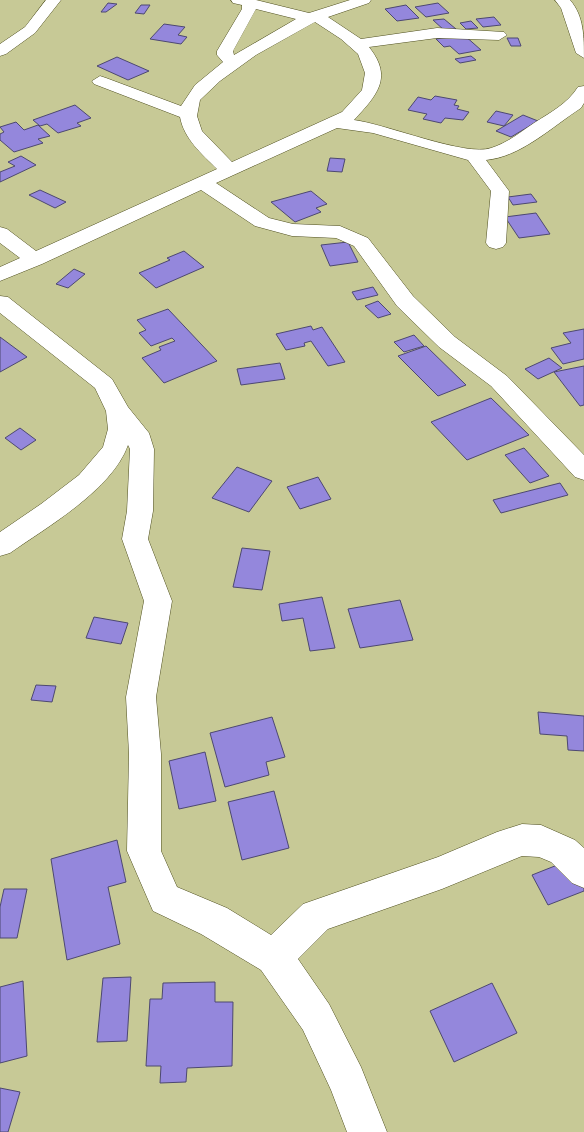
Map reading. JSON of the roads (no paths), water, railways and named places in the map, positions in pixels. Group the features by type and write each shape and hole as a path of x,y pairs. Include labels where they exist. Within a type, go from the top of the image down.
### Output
{"street":[{"path":"0,51 30,30 54,0"},
{"path":"229,170 191,127 188,114 193,98 211,80 296,23 364,0"},
{"path":"562,0 568,7 584,53"},
{"path":"0,275 348,116 372,86 372,66 358,44 351,37 313,17 243,1"},
{"path":"234,64 225,55 225,51 249,9 243,1"},
{"path":"358,44 437,33 499,35"},
{"path":"100,81 188,114"},
{"path":"335,122 375,128 474,156 494,154 515,144 575,104 584,91"},
{"path":"474,156 500,191 496,243"},
{"path":"202,182 262,222 292,230 340,232 361,242 405,301 447,342 499,381 584,471"},
{"path":"0,233 35,260"},
{"path":"0,302 104,384 118,411 137,433 142,449 140,511 135,539 158,601 140,697 145,754 144,851 165,899 214,921 274,957 316,1017 367,1132"},
{"path":"0,546 99,472 114,451 120,434 118,411"},
{"path":"274,957 316,916 442,872 497,848 522,840 541,841 563,851 584,871"}]}
